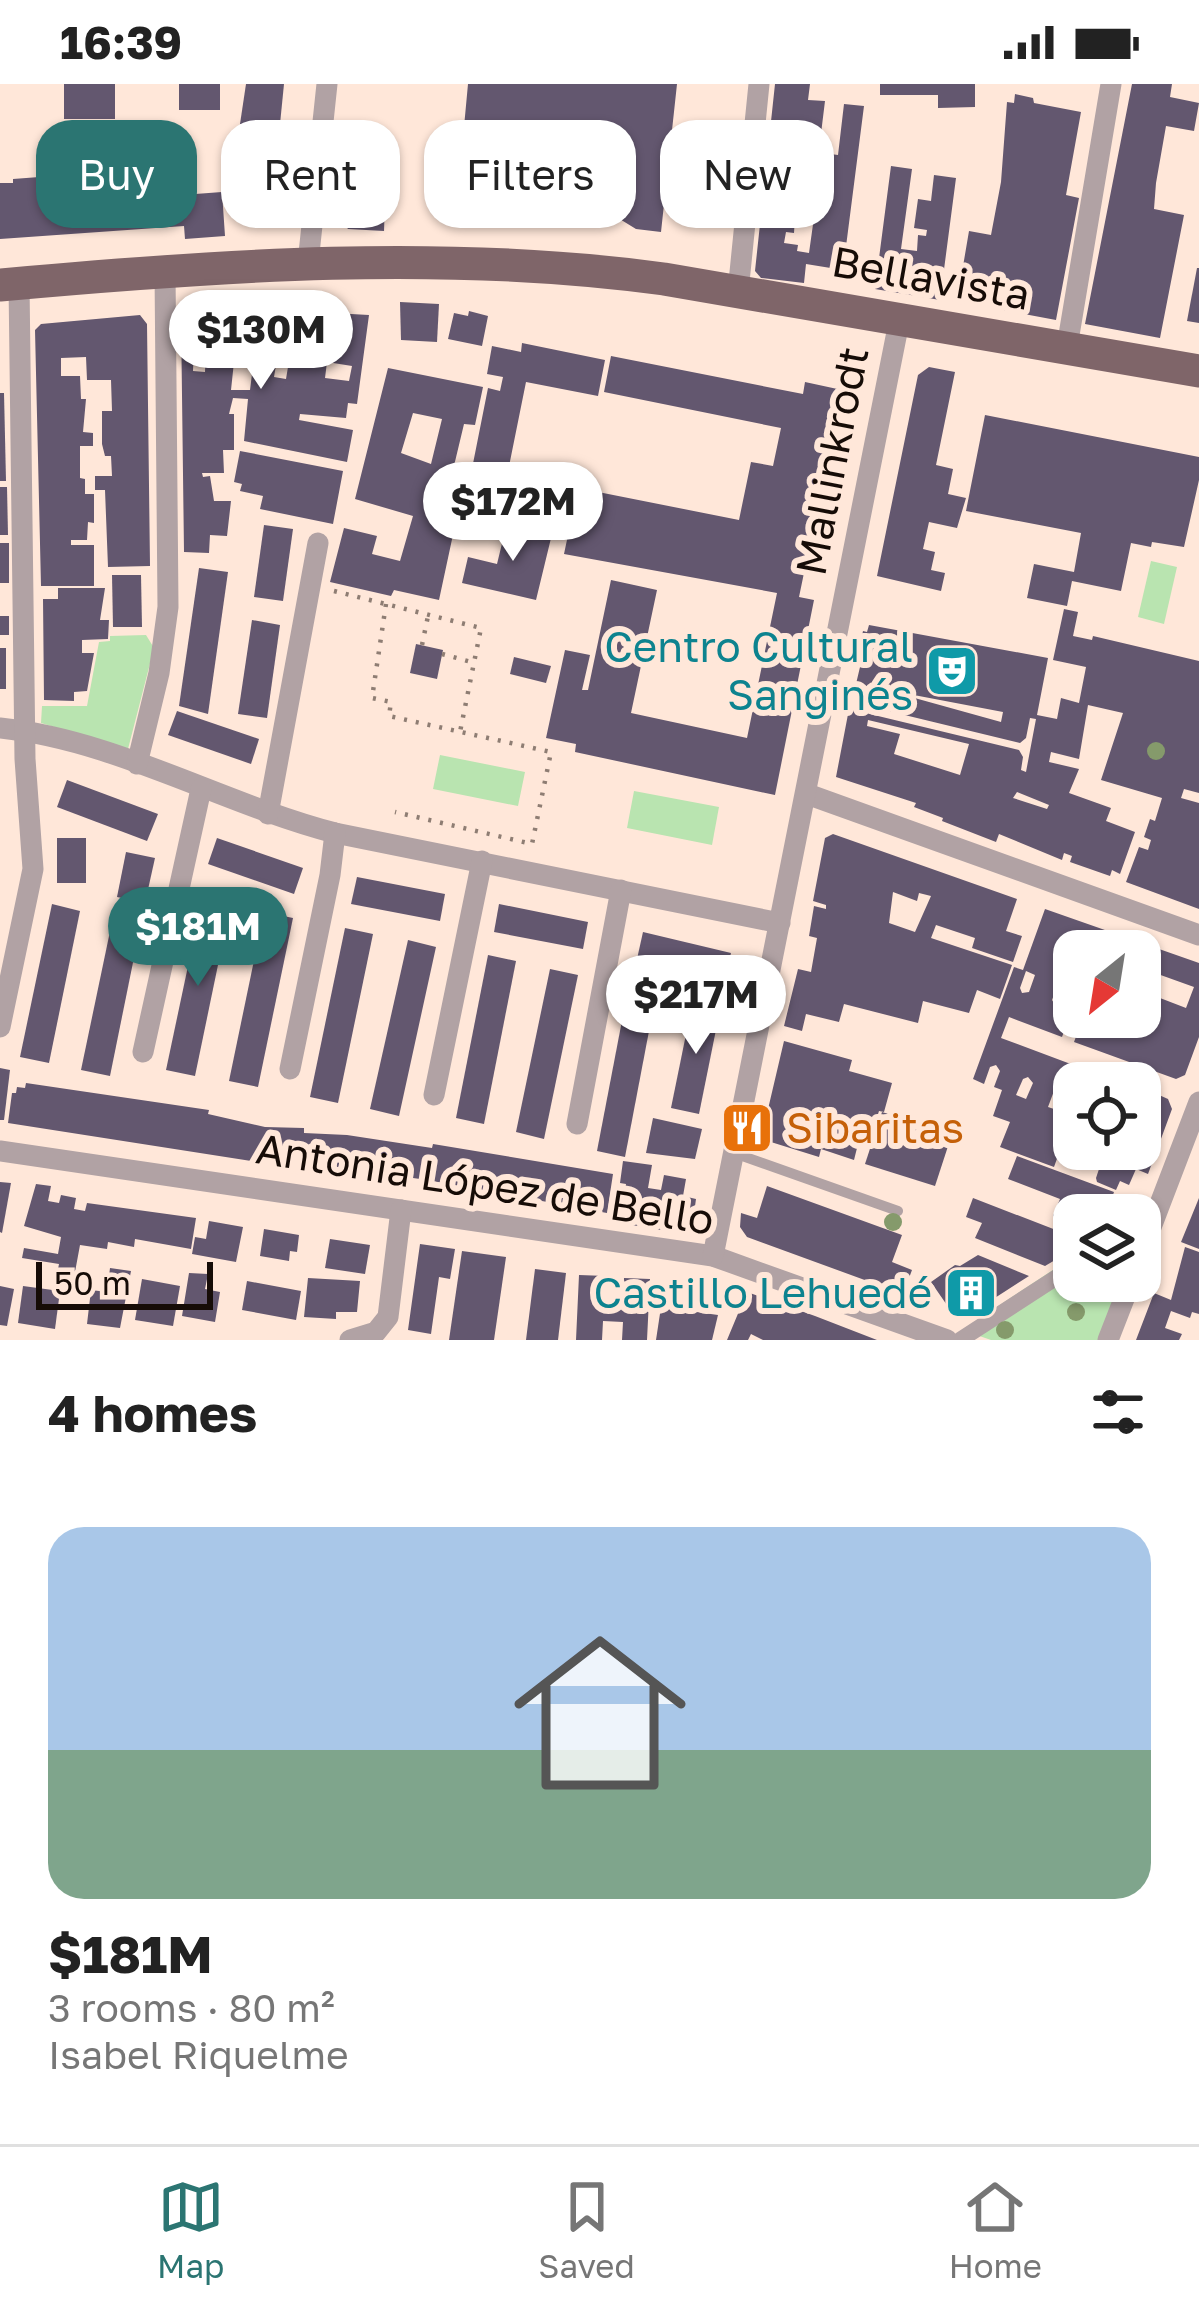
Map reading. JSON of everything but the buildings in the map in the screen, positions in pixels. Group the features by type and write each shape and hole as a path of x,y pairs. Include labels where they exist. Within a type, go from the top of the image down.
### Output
{"main road":[{"name":"Bellavista","path":"9,284 308,263 578,270 900,317 1199,371"}],"street":[{"path":"308,263 327,84"},
{"path":"738,292 759,84"},
{"path":"1066,347 1112,84"},
{"path":"137,764 159,673 168,607 165,271"},
{"path":"0,1027 33,869 9,284"},
{"name":"Mallinkrodt","path":"713,1256 900,317"},
{"path":"268,814 318,543"},
{"path":"0,728 27,731 137,764 268,814 335,833 781,923"},
{"path":"143,1052 200,789"},
{"path":"807,794 1199,935"},
{"path":"290,1069 335,833"},
{"path":"434,1095 482,861"},
{"path":"577,1124 621,890"},
{"path":"1159,1194 1199,1102"},
{"name":"Antonia López de Bello","path":"0,1151 713,1256 947,1340"},
{"path":"350,1340 376,1332 388,1317 400,1210"},
{"path":"960,1340 1053,1280"},
{"path":"1108,1340 1123,1302"}],"lane":[{"path":"734,1153 898,1211"}],"path":[{"path":"310,585 481,628 460,732"},
{"path":"386,604 372,698 391,702 388,716 551,752 532,844 395,812"},
{"path":"422,645 428,614"},
{"path":"442,654 475,663"}],"green space":[{"path":"1151,561 1177,567 1164,624 1138,617"},
{"path":"146,635 154,648 128,749 41,723 42,706 87,706 99,642 110,641 110,636"},
{"path":"440,755 525,772 518,806 433,789"},
{"path":"634,791 719,807 712,845 627,828"},
{"path":"1053,1270 1053,1302 1115,1302 1100,1340 991,1340 962,1330"}],"place":[{"name":"Centro Cultural Sanginés","path":"952,671"},
{"name":"Sibaritas","path":"747,1128"},
{"name":"Castillo Lehuedé","path":"971,1293"}]}
